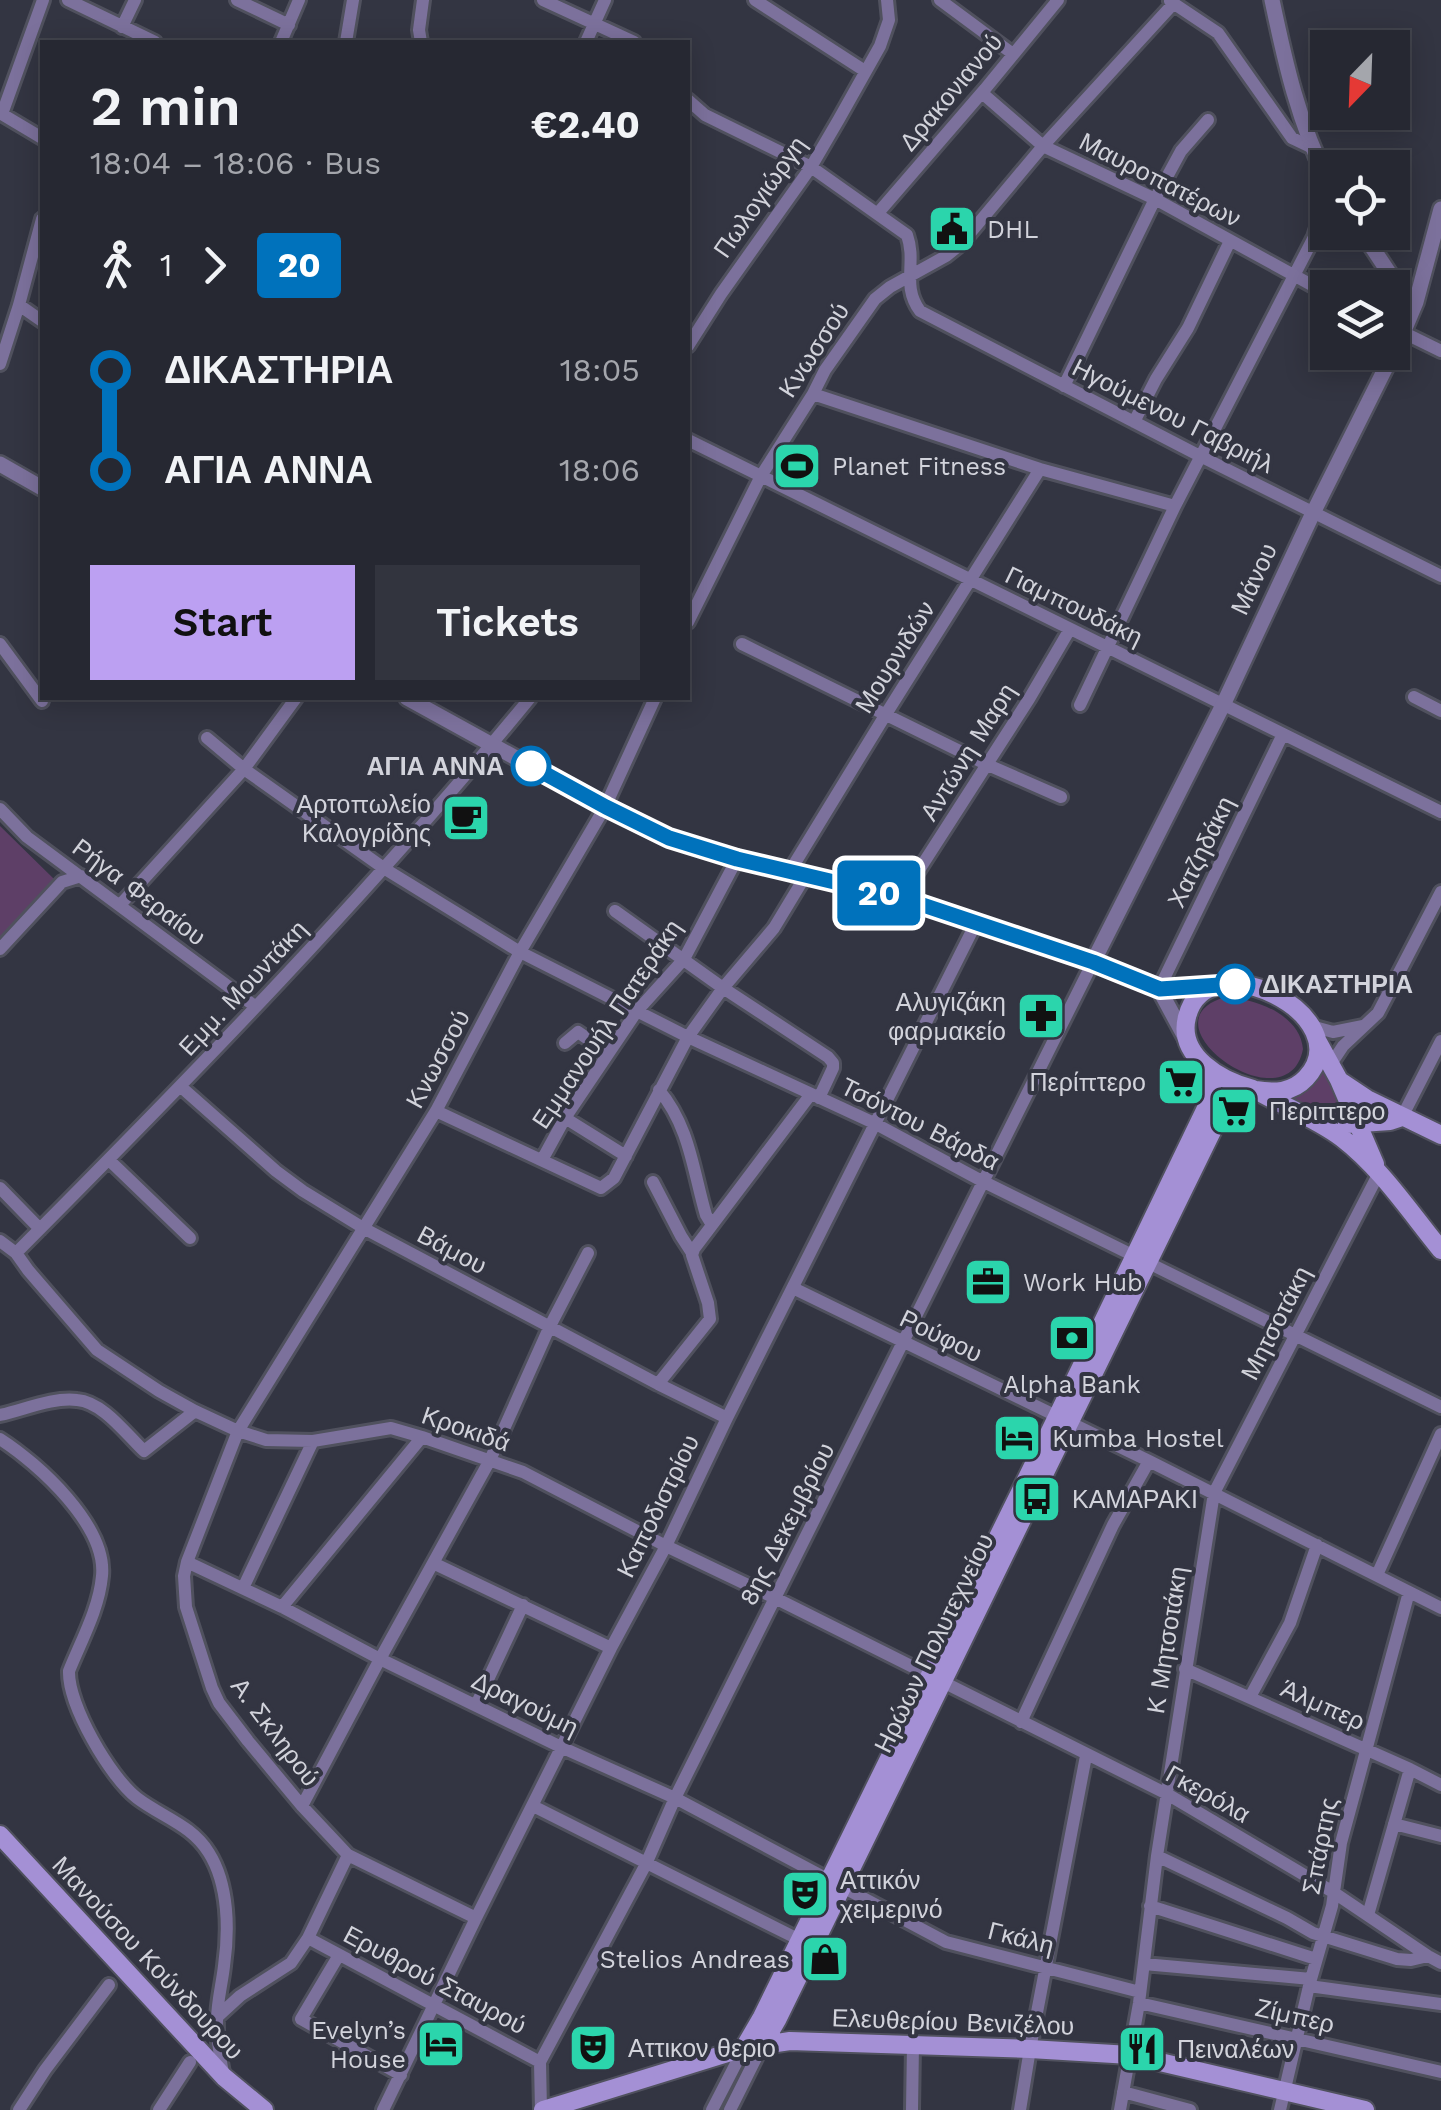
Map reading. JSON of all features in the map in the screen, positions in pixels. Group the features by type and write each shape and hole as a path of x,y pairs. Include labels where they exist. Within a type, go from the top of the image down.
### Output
{"main road":[{"path":"1379,1174 1335,1072 1314,1033 1293,1007 1262,990 1235,984 1215,986 1198,996 1186,1022 1187,1040 1196,1056 1211,1070 1317,1121 1355,1148 1441,1250"},
{"path":"1142,1260 1227,1106 1254,1090 1278,1092 1298,1085 1316,1060 1314,1033"},
{"path":"1142,1260 1205,1110 1212,1088 1211,1070"},
{"path":"1335,1072 1366,1099 1441,1135"},
{"path":"1317,1121 1359,1124 1390,1122 1402,1117"},
{"name":"Ηρώων Πολυτεχνείου","path":"763,2044 835,1884 1142,1260"},
{"name":"Μανούσου Κούνδουρου","path":"0,1835 224,2076 264,2110"},
{"path":"744,2048 800,1940 835,1884"},
{"name":"Ελευθερίου Βενιζέλου","path":"542,2110 744,2048 790,2040 1130,2055 1365,2110"}],"street":[{"path":"40,137 1,113 44,0"},
{"path":"68,0 128,34 135,0"},
{"path":"237,0 288,25"},
{"path":"282,40 299,0"},
{"path":"346,40 353,0"},
{"path":"421,40 424,0"},
{"path":"543,0 630,40"},
{"path":"587,40 605,0"},
{"path":"755,0 865,71"},
{"name":"Πωλογιώργη","path":"690,343 810,167 880,46 888,20 887,0"},
{"path":"940,0 1014,54"},
{"name":"Δρακονιανού","path":"878,213 1058,0"},
{"path":"1272,0 1287,74 1313,148"},
{"path":"1171,2 1218,32 1292,138 1313,148"},
{"name":"Κνωσσού","path":"690,618 760,476 875,298 961,244 1171,2"},
{"name":"Μαυροπατέρων","path":"982,93 1043,146 1155,199 1310,285"},
{"path":"690,102 705,115 810,167 878,213"},
{"path":"1064,386 1155,199 1181,152 1208,120"},
{"name":"Μάνου","path":"1410,311 1416,302 1441,209"},
{"name":"Ηγούμενου Γαβριήλ","path":"878,213 907,235 912,252 909,276 913,300 920,311 1441,576"},
{"path":"0,364 40,226"},
{"path":"1134,422 1188,328 1230,242"},
{"path":"1080,705 1176,506 1310,246"},
{"path":"1374,250 1403,294 1416,302"},
{"path":"19,305 40,319"},
{"path":"1410,336 1441,351"},
{"name":"Μάνου","path":"1093,962 1223,705 1379,370"},
{"path":"813,394 1040,468 1176,506"},
{"name":"Γιαμπουδάκη","path":"690,441 1441,812"},
{"path":"3,466 40,487"},
{"name":"Μουρνιδών","path":"626,1156 688,1037 774,928 798,873 886,714 1040,468"},
{"name":"Αντώνη Μαρη","path":"902,898 1070,629"},
{"path":"0,644 40,698"},
{"path":"742,644 1060,797"},
{"path":"1414,697 1441,710"},
{"path":"120,905 244,769 295,700"},
{"path":"492,744 528,700"},
{"name":"Κνωσσού","path":"238,1431 436,1111 520,952 606,807 655,700"},
{"path":"433,704 492,744 669,838 737,859 902,898 1093,962 1160,989 1215,986"},
{"name":"Χατζηδάκη","path":"1160,989 1283,734"},
{"name":"Τσόντου Βάρδα","path":"207,738 385,870 520,952 688,1037 874,1123 982,1181 1441,1407"},
{"name":"Εμμ. Μουντάκη","path":"16,1252 385,870 492,744"},
{"name":"Ρήγα Φεραίου","path":"0,809 27,837 256,1007"},
{"name":"Εμμανουήλ Πατεράκη","path":"542,1160 565,1118 637,1011 684,959 737,859"},
{"path":"0,949 62,882 81,876"},
{"path":"1335,1072 1343,1046 1378,1013 1441,892"},
{"path":"614,911 833,1063 815,1096 692,1253"},
{"name":"Καποδιστρίου","path":"384,2110 476,1918 976,923"},
{"name":"8ης Δεκεμβρίου","path":"542,2110 540,2062 646,1864 675,1798 1093,962"},
{"path":"1160,989 1187,1040"},
{"path":"1314,1033 1366,1026"},
{"path":"565,1044 578,1032 608,1053"},
{"path":"1402,1117 1441,1041"},
{"name":"Βάμου","path":"180,1086 276,1171 365,1230 726,1418"},
{"path":"659,1090 670,1103 687,1140 702,1202 712,1224"},
{"path":"436,1111 601,1188 614,1178 626,1156 565,1118"},
{"path":"109,1160 190,1238"},
{"name":"Μητσοτάκη","path":"1214,1493 1379,1174"},
{"path":"654,1182 692,1253 710,1319 658,1384"},
{"path":"0,1188 40,1229"},
{"name":"Κροκιδά","path":"0,1241 16,1252 97,1350 195,1412 266,1440 313,1441 391,1428 490,1460 523,1472 936,1679"},
{"path":"302,1806 490,1460 550,1326 588,1253"},
{"name":"Ρούφου","path":"792,1288 1441,1608"},
{"path":"0,1415 53,1402 81,1400 102,1411 144,1452 195,1412"},
{"name":"Α. Σκληρού","path":"238,1431 184,1576 186,1606 219,1703 302,1806 348,1855 476,1918"},
{"path":"1377,1576 1441,1434"},
{"path":"282,1607 422,1437"},
{"path":"0,1439 42,1473 68,1501 94,1535 100,1551 103,1565 99,1596 69,1671 81,1716 96,1748 134,1796 192,1832 216,1867 227,1935 216,2018 224,2076"},
{"path":"243,1588 313,1441"},
{"path":"1020,1722 1113,1525 1149,1461"},
{"name":"Κ Μητσοτάκη","path":"1120,2110 1214,1493"},
{"path":"1250,1697 1290,1623 1317,1545"},
{"name":"Δραγούμη","path":"187,1562 563,1748 675,1798 835,1884"},
{"path":"433,1563 611,1648"},
{"name":"Σπάρτης","path":"1280,2110 1332,1906 1341,1843 1408,1592"},
{"path":"476,1705 522,1605"},
{"name":"Άλμπερ","path":"1185,1670 1441,1785"},
{"name":"Γκερόλα","path":"936,1679 1167,1794 1333,1892 1434,1959"},
{"path":"1020,2110 1086,1756"},
{"path":"1368,1915 1410,1769"},
{"path":"533,1806 800,1940"},
{"path":"1394,1824 1441,1836"},
{"path":"216,2018 240,1996 291,1964 308,1938 348,1855"},
{"path":"1157,1856 1322,1936 1397,1959 1434,1959"},
{"name":"Γκάλη","path":"835,1884 946,1942 1047,1968 1139,1998"},
{"path":"1150,1906 1316,1959"},
{"name":"Ερυθρού Σταυρού","path":"308,1938 540,2062"},
{"path":"339,1955 301,2019 401,2076"},
{"path":"1144,1964 1310,1982 1441,2004"},
{"path":"20,2110 45,2070 109,1986"},
{"name":"Ζίμπερ","path":"1139,1998 1441,2072"},
{"path":"730,2110 763,2044"},
{"path":"912,2110 914,2045"},
{"path":"712,2110 744,2048"},
{"path":"159,2110 190,2062"},
{"path":"1123,2092 1190,2110"}],"shaded area":[{"path":"0,826 54,879 0,940"},
{"path":"1226,997 1263,1005 1294,1027 1303,1049 1292,1071 1272,1078 1249,1074 1226,1062 1207,1045 1198,1026 1203,1009"},
{"path":"1322,1062 1343,1107 1335,1118 1282,1100"}],"bus line":[{"name":"20","path":"531,766 669,838 737,859 902,898 1093,962 1160,989 1235,984"}],"place":[{"name":"DHL","path":"952,229"},
{"name":"Planet Fitness","path":"797,466"},
{"name":"ΑΓΙΑ ΑΝΝΑ","path":"531,766"},
{"name":"Αρτοπωλείο Καλογρίδης","path":"466,818"},
{"name":"ΔΙΚΑΣΤΗΡΙΑ","path":"1235,984"},
{"name":"Αλυγιζάκη φαρμακείο","path":"1041,1016"},
{"name":"Περίπτερο","path":"1181,1082"},
{"name":"Περιπτερο","path":"1234,1111"},
{"name":"Work Hub","path":"988,1282"},
{"name":"Alpha Bank","path":"1072,1338"},
{"name":"Kumba Hostel","path":"1017,1438"},
{"name":"ΚΑΜΑΡΑΚΙ","path":"1037,1499"},
{"name":"Αττικόν χειμερινό","path":"805,1894"},
{"name":"Stelios Andreas","path":"825,1959"},
{"name":"Evelyn’s House","path":"441,2044"},
{"name":"Αττικον θεριο","path":"593,2048"},
{"name":"Πειναλέων","path":"1142,2049"}]}
